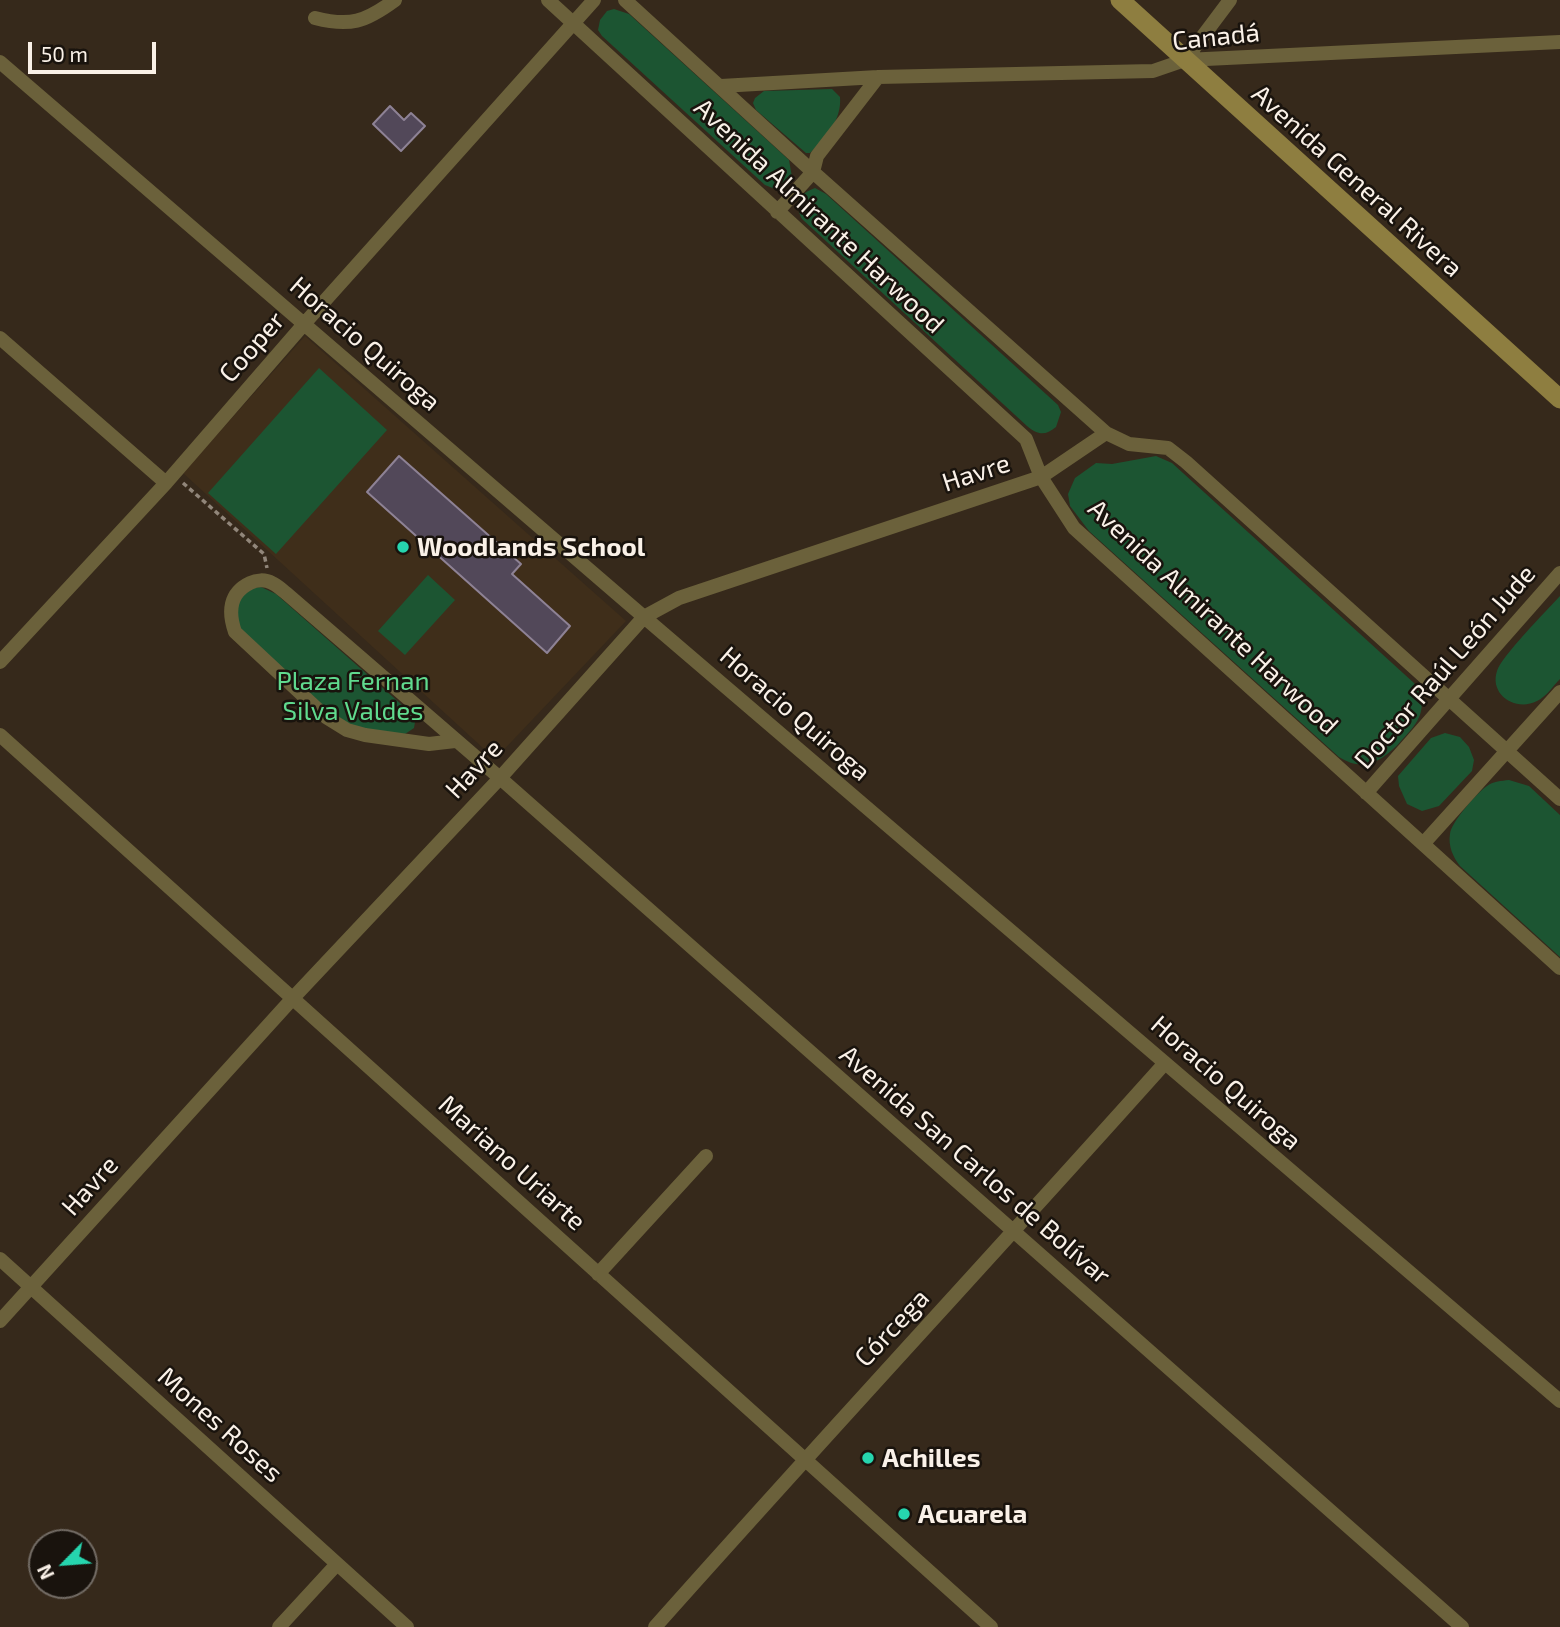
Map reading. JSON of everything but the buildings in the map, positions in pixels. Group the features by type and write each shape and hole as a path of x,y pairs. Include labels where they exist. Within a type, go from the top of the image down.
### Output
{"main road":[{"name":"Avenida General Rivera","path":"1120,0 1560,399"}],"street":[{"path":"315,18 340,24 357,21 395,0"},
{"name":"Avenida Almirante Harwood","path":"548,0 1026,439 1041,477 1074,528 1560,968"},
{"name":"Cooper","path":"0,662 170,479 304,324 594,0"},
{"name":"Avenida Almirante Harwood","path":"625,0 1105,433 1129,444 1168,448 1186,462 1560,799"},
{"path":"1185,60 1230,0"},
{"name":"Canadá","path":"721,86 878,77 1153,71 1185,60 1560,42"},
{"name":"Horacio Quiroga","path":"0,62 643,617 1560,1401"},
{"path":"777,212 813,172 817,156 878,77"},
{"path":"0,338 170,479"},
{"name":"Havre","path":"0,1321 293,998 500,778 643,617 679,598 1041,477 1105,433"},
{"name":"Doctor Raúl León Jude","path":"1366,793 1560,573"},
{"name":"Avenida San Carlos de Bolívar","path":"455,741 429,744 365,735 347,730 326,717 235,632 230,620 230,605 234,595 243,586 256,580 270,582 500,778 1462,1627"},
{"path":"1423,844 1560,692"},
{"name":"Mariano Uriarte","path":"0,735 990,1627"},
{"name":"Córcega","path":"655,1627 804,1459 1014,1232 1165,1063"},
{"path":"598,1274 706,1156"},
{"name":"Mones Roses","path":"0,1259 407,1627"},
{"path":"279,1627 337,1564"}],"path":[{"path":"170,479 264,554"}],"shaded area":[{"name":"Woodlands School","path":"305,336 626,621 495,759 183,473"}],"green space":[{"path":"614,9 629,14 789,160 792,177 785,185 775,189 765,185 602,36 598,30 600,20 607,11"},
{"path":"832,89 840,97 836,121 810,153 806,153 756,110 753,103 764,91"},
{"path":"815,188 826,194 1058,405 1061,412 1056,427 1042,433 1027,426 802,219 798,209 799,200"},
{"path":"319,368 387,430 276,554 208,493"},
{"path":"1156,456 1172,463 1414,683 1421,700 1420,714 1413,727 1387,754 1365,764 1348,762 1339,757 1089,531 1070,506 1068,494 1075,478 1096,463 1112,464"},
{"path":"428,575 455,600 405,655 378,631"},
{"name":"Plaza Fernan Silva Valdes","path":"261,587 276,594 410,712 415,722 414,728 405,734 356,727 313,698 279,668 238,630 235,601 253,588"},
{"path":"1560,596 1560,679 1537,701 1529,704 1513,703 1501,694 1497,687 1500,664"},
{"path":"1445,733 1460,737 1469,747 1474,760 1472,771 1439,806 1422,811 1407,804 1399,786 1398,776 1431,738"},
{"path":"1509,780 1529,786 1560,815 1560,957 1460,866 1450,847 1451,829 1471,801 1490,784"}],"place":[{"name":"Woodlands School","path":"403,547"},
{"name":"Achilles","path":"868,1458"},
{"name":"Acuarela","path":"904,1514"}]}
